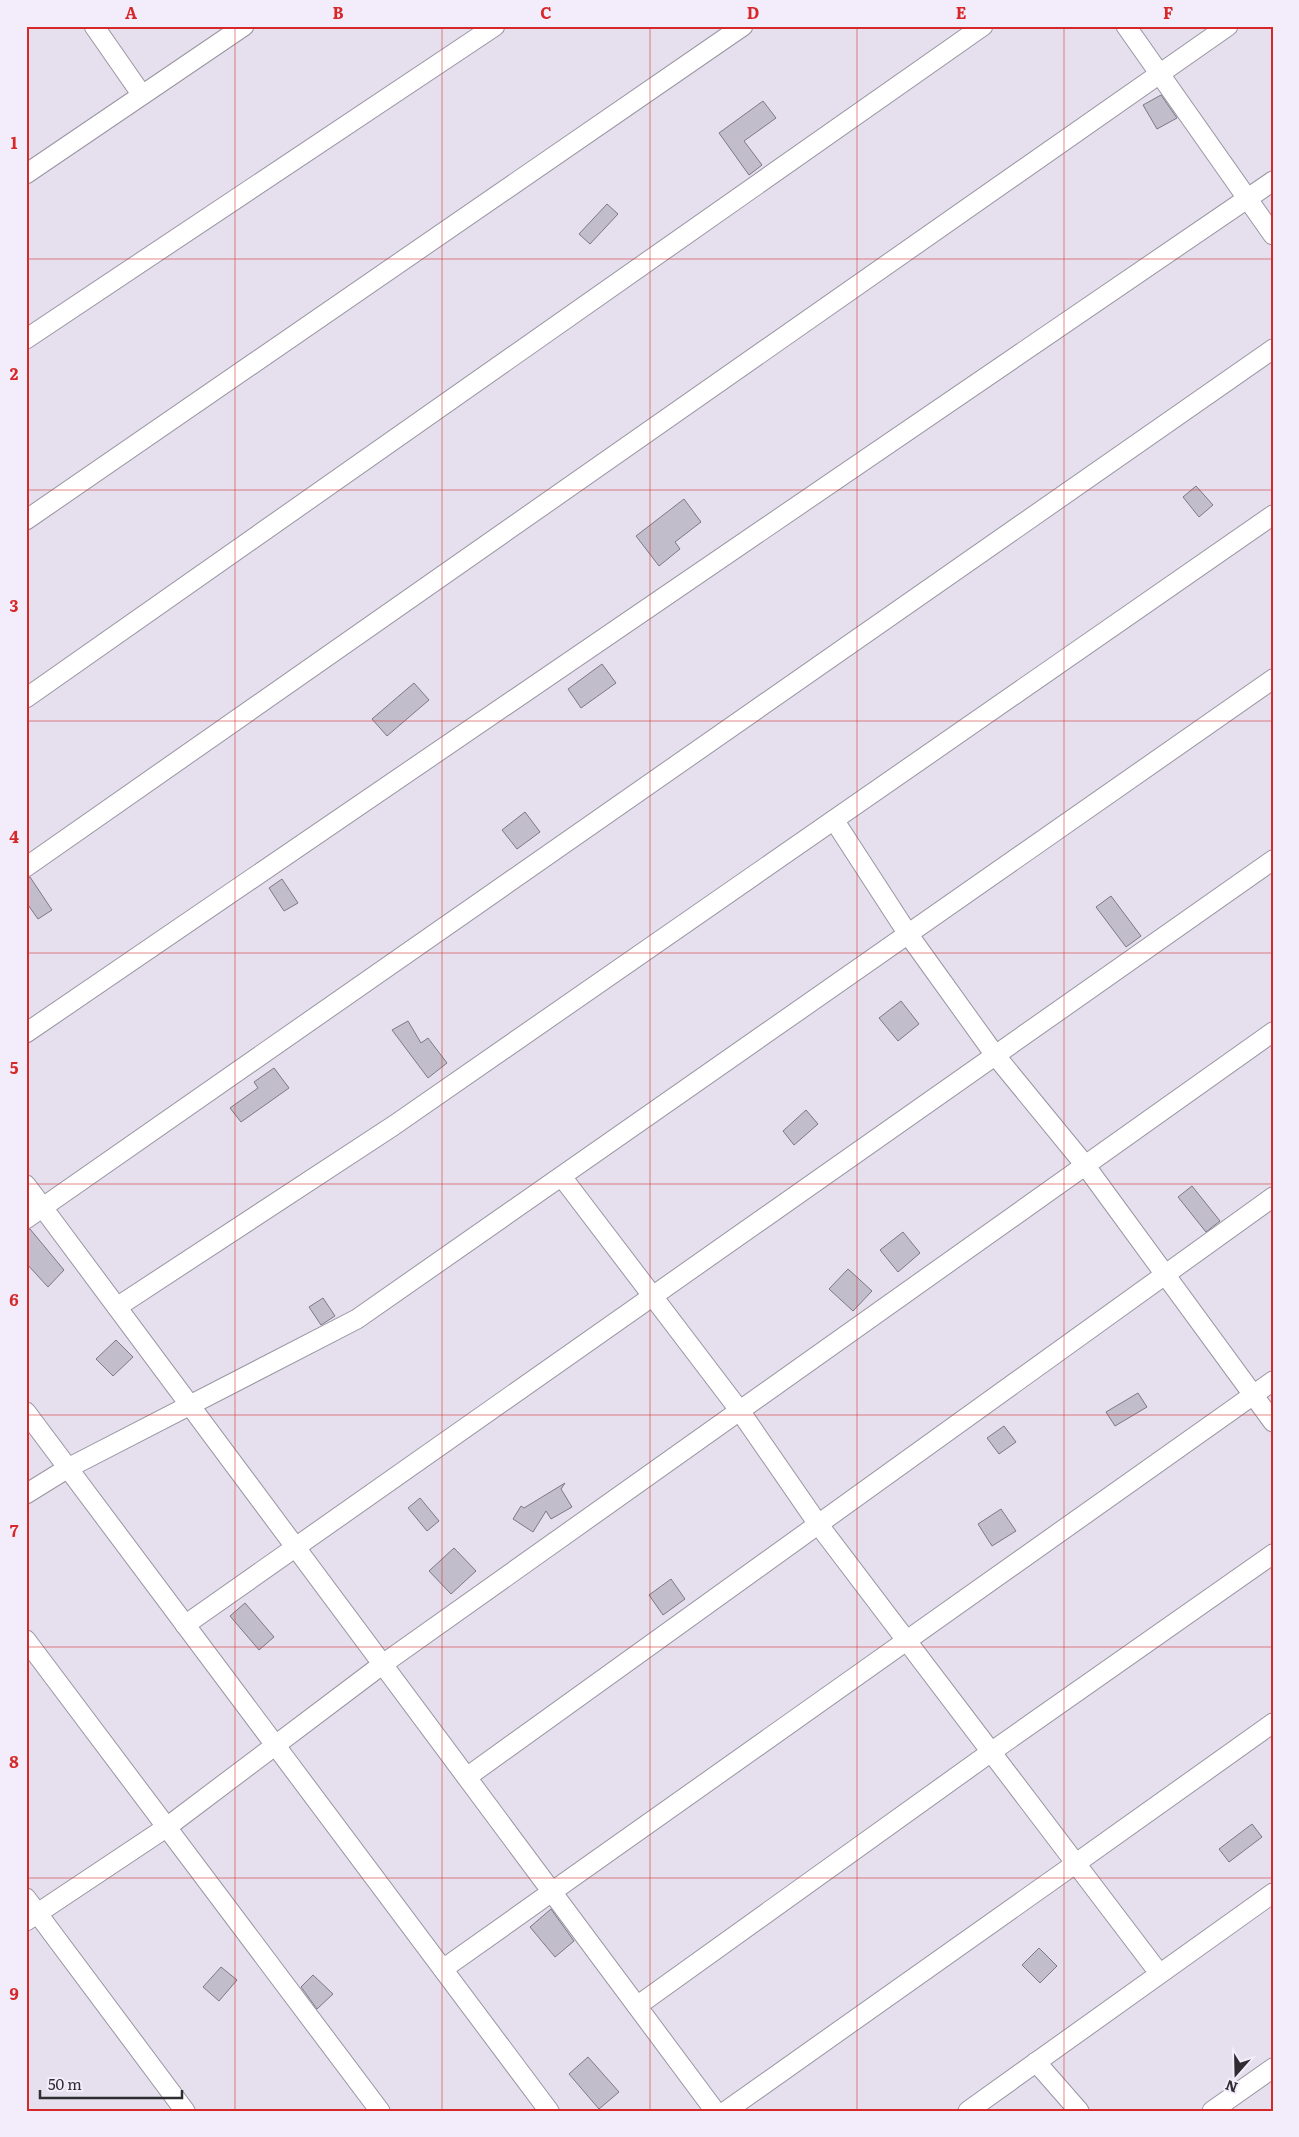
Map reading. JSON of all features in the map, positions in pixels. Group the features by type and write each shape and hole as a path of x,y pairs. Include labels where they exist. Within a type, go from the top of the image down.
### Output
{"street":[{"path":"94,26 142,95"},
{"path":"26,174 244,26"},
{"path":"26,339 495,26"},
{"path":"26,520 743,26"},
{"path":"26,698 983,26"},
{"path":"1126,26 1273,235"},
{"path":"26,867 1228,26"},
{"path":"26,1033 1273,181"},
{"path":"26,1219 1273,349"},
{"path":"117,1307 393,1126 1273,515"},
{"path":"26,1494 68,1468 358,1319 1273,679"},
{"path":"834,820 908,934 995,1055 1085,1165 1252,1396 1273,1422"},
{"path":"185,1625 1273,860"},
{"path":"32,1917 167,1827 383,1664 1273,1032"},
{"path":"562,1177 740,1411 818,1524 1159,1974"},
{"path":"26,1185 715,2111"},
{"path":"467,1777 1273,1197"},
{"path":"443,1969 1273,1381"},
{"path":"26,1412 549,2111"},
{"path":"637,2006 991,1752 1273,1554"},
{"path":"26,1640 380,2111"},
{"path":"726,2111 1273,1722"},
{"path":"968,2111 1273,1893"},
{"path":"26,1898 32,1917 185,2111"},
{"path":"1036,2062 1080,2111"},
{"path":"1212,2111 1273,2068"}],"building":[{"path":"1161,95 1177,118 1157,129 1143,105"},
{"path":"763,101 776,118 744,141 762,165 749,175 719,133"},
{"path":"607,204 618,214 590,244 579,234"},
{"path":"1196,486 1213,505 1199,517 1183,497"},
{"path":"684,499 701,522 675,542 680,549 659,566 636,536"},
{"path":"602,664 616,683 581,708 568,689"},
{"path":"414,683 429,700 387,736 372,719"},
{"path":"525,812 540,832 517,849 502,830"},
{"path":"30,877 52,910 38,919 26,902 26,878"},
{"path":"282,879 298,903 284,911 269,888"},
{"path":"1111,896 1141,936 1126,947 1096,907"},
{"path":"901,1001 919,1024 898,1041 879,1018"},
{"path":"408,1021 421,1043 428,1038 447,1063 428,1078 392,1030"},
{"path":"274,1068 289,1088 241,1122 230,1108 258,1088 254,1082"},
{"path":"806,1110 818,1124 794,1145 783,1131"},
{"path":"1192,1186 1220,1221 1206,1232 1178,1197"},
{"path":"30,1229 64,1270 48,1287 26,1263 26,1230"},
{"path":"903,1232 920,1253 898,1272 880,1250"},
{"path":"848,1269 872,1291 853,1311 829,1289"},
{"path":"323,1298 335,1316 321,1325 309,1307"},
{"path":"116,1340 133,1357 113,1376 96,1359"},
{"path":"1138,1393 1147,1407 1115,1426 1106,1412"},
{"path":"1004,1426 1016,1442 999,1454 987,1438"},
{"path":"565,1483 561,1489 572,1507 551,1519 546,1511 533,1532 513,1519 521,1506 524,1508"},
{"path":"420,1498 439,1521 427,1531 408,1508"},
{"path":"1001,1509 1016,1531 992,1546 978,1524"},
{"path":"454,1548 476,1571 451,1594 429,1571"},
{"path":"671,1579 685,1599 663,1615 649,1595"},
{"path":"245,1603 274,1637 259,1650 230,1616"},
{"path":"1252,1824 1262,1837 1229,1862 1219,1849"},
{"path":"551,1909 574,1941 555,1957 530,1927"},
{"path":"1039,1948 1057,1966 1040,1983 1022,1965"},
{"path":"221,1967 237,1980 219,2001 203,1987"},
{"path":"313,1975 333,1994 317,2009 301,1987"},
{"path":"588,2057 619,2092 599,2109 569,2074"}]}
